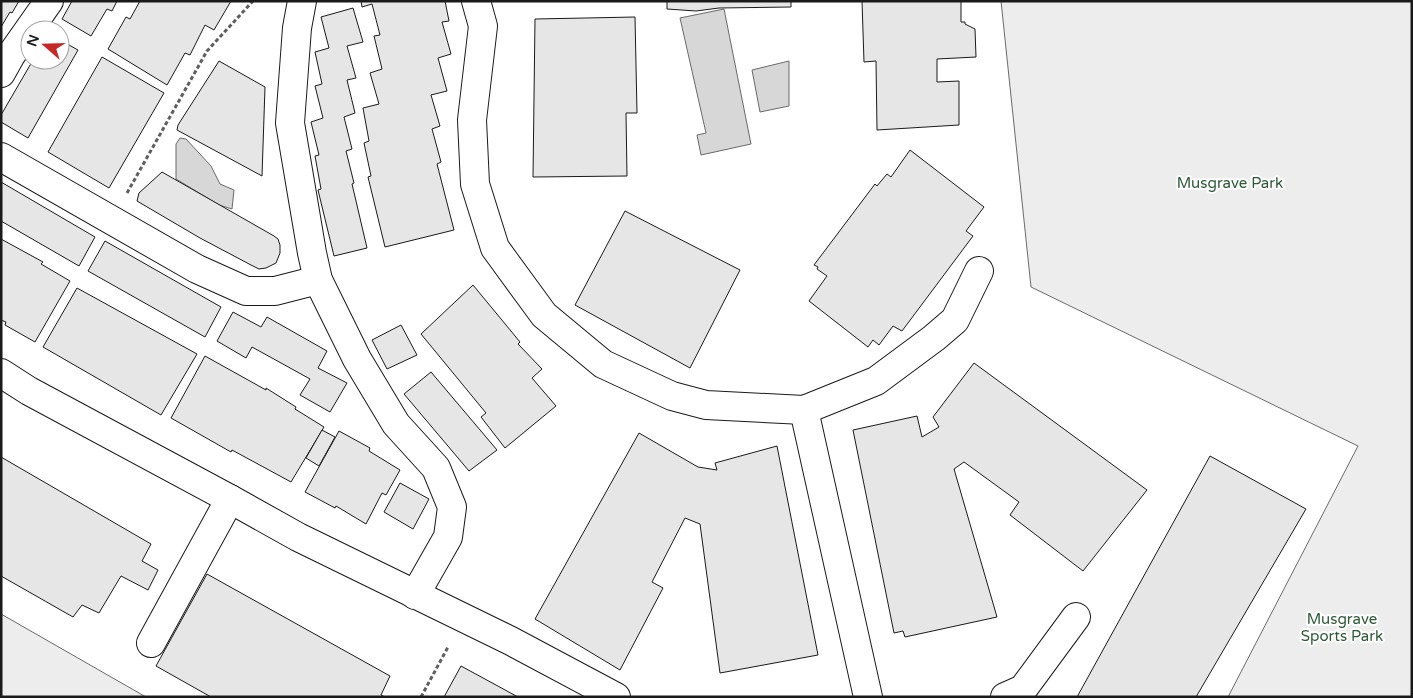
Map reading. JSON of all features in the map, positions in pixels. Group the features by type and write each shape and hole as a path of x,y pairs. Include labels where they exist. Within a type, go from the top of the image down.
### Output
{"lane":[{"path":"1,73 49,1"},
{"path":"302,1 297,28 290,123 308,234 318,280 357,359 396,424 436,468 452,507 448,538 415,595"},
{"path":"476,1 483,26 472,120 475,184 495,248 544,315 603,364 672,396 706,405 804,410 876,381 934,338 955,320 979,271"},
{"path":"1,157 197,269 246,291 274,291 318,280"},
{"path":"1,373 29,391 298,537 463,617 616,697"},
{"path":"804,410 868,697"},
{"path":"151,643 230,499"},
{"path":"1019,694 1076,617"}],"path":[{"path":"112,219 207,52 253,1"},
{"path":"421,697 463,617"}],"shaded area":[{"name":"Musgrave Park","path":"1001,1 1412,1 1412,697 1228,697 1358,446 1031,287"},
{"path":"724,9 751,144 701,155 697,135 706,133 680,18"},
{"path":"789,61 789,106 760,112 752,70"},
{"path":"180,138 186,139 211,166 220,184 234,190 232,209 219,205 176,179 176,144"},
{"path":"1,614 146,697 1,697"}],"building":[{"path":"1,1 19,1 1,27"},
{"path":"72,1 117,1 112,11 107,9 91,36 70,24 70,20 62,19"},
{"path":"140,1 231,1 214,30 205,25 190,55 185,53 167,85 108,49 126,17 130,19"},
{"path":"361,1 445,1 449,21 442,22 451,54 438,58 447,91 431,95 440,126 432,129 441,162 437,164 454,230 385,247 368,177 371,176 364,143 369,141 363,108 379,104 370,73 382,69 374,36 380,35 372,4 362,7"},
{"path":"667,1 791,1 791,7 719,8 696,11 667,9"},
{"path":"862,1 961,1 961,22 965,22 965,24 975,29 976,57 937,59 937,82 959,81 959,125 877,130 876,61 864,62"},
{"path":"353,8 363,42 347,46 356,78 347,80 355,113 344,117 352,149 346,151 367,248 334,256 318,190 321,189 315,156 319,155 311,122 323,118 315,86 322,84 315,52 329,48 321,17"},
{"path":"635,17 637,113 626,113 627,176 533,177 535,19"},
{"path":"70,46 78,50 70,64"},
{"path":"102,57 164,93 109,188 48,152"},
{"path":"219,61 265,87 262,176 177,130 178,125"},
{"path":"27,70 67,70 28,138 1,122 1,115"},
{"path":"910,150 984,207 966,231 973,236 902,331 893,326 879,345 873,340 868,347 809,301 827,276 814,265 875,184 877,186 887,174 891,177"},
{"path":"162,172 278,239 280,253 276,263 259,269 200,238 137,201 139,193"},
{"path":"1,182 95,237 79,266 1,221"},
{"path":"625,211 740,270 690,368 575,305"},
{"path":"1,239 43,262 41,264 70,281 35,342 5,325 6,322 1,320"},
{"path":"105,241 221,307 205,337 88,271"},
{"path":"473,285 520,342 518,344 542,369 532,378 556,406 505,448 481,417 486,413 421,334"},
{"path":"77,288 197,354 161,415 43,347"},
{"path":"233,312 261,327 267,317 327,351 318,368 347,383 330,412 300,395 310,379 252,347 246,358 217,341"},
{"path":"401,325 417,355 387,369 372,340"},
{"path":"205,356 266,390 266,388 324,427 291,482 232,450 231,452 171,418"},
{"path":"974,363 1147,490 1083,571 1010,515 1019,502 964,462 954,469 997,617 905,637 903,631 894,633 853,430 917,416 922,437 939,427 933,417"},
{"path":"431,372 497,450 469,471 404,394"},
{"path":"322,430 335,437 319,466 306,458"},
{"path":"339,431 370,448 369,451 400,470 386,495 382,493 366,524 336,506 335,508 305,492"},
{"path":"639,433 698,467 717,470 715,463 777,446 818,655 720,673 700,524 685,518 652,582 663,588 620,670 535,619"},
{"path":"1210,456 1306,509 1196,697 1077,697"},
{"path":"1,457 151,544 142,561 158,570 148,590 121,576 99,613 82,605 73,617 1,576"},
{"path":"400,483 429,499 413,529 384,512"},
{"path":"207,574 390,676 381,695 385,697 211,697 156,666"},
{"path":"461,666 518,697 444,697"}],"park label":[{"name":"Musgrave Sports Park","path":"1342,628"}]}
